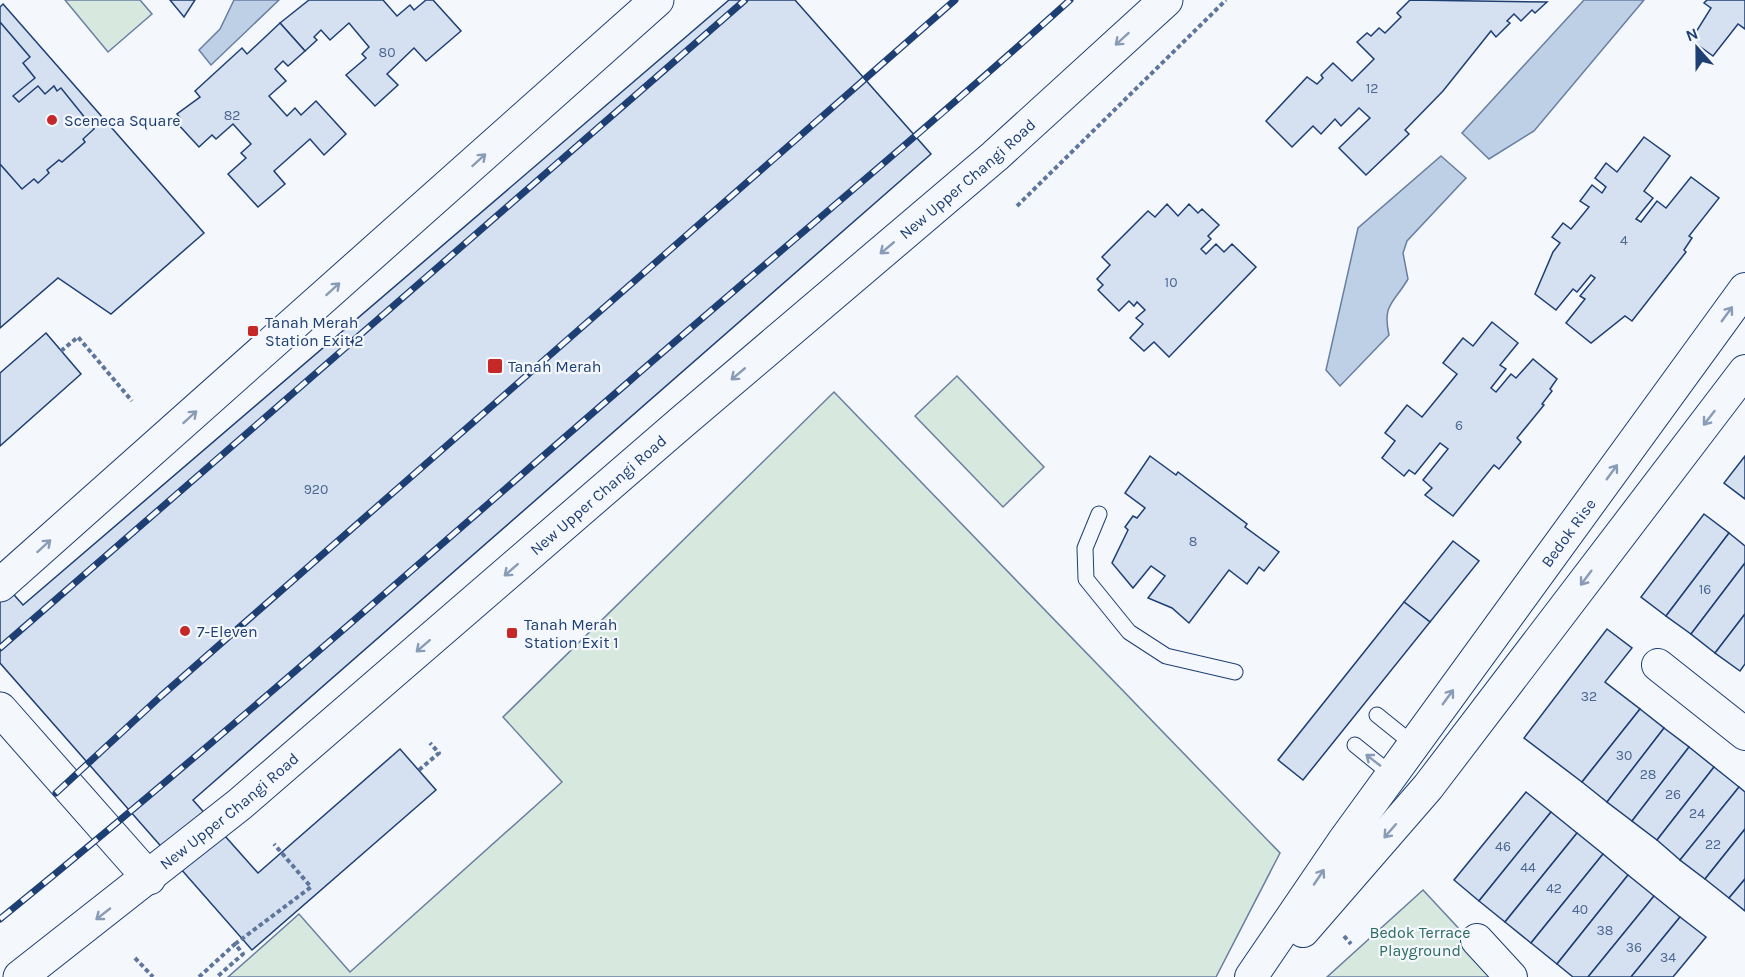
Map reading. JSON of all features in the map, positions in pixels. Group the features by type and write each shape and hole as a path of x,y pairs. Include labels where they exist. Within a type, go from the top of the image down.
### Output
{"main road":[{"path":"0,585 657,0"},
{"name":"New Upper Changi Road","path":"20,977 149,878 240,804 682,422 995,156 1166,0"},
{"path":"0,709 149,878"}],"street":[{"name":"Bedok Rise","path":"1251,977 1413,744 1745,289"},
{"path":"1263,977 1444,766 1745,371"},
{"path":"1658,664 1745,734"},
{"path":"1392,775 1416,781 1444,766"},
{"path":"1477,940 1511,977"}],"lane":[{"path":"1100,514 1085,548 1086,579 1128,632 1166,656 1235,672"},
{"path":"1377,715 1413,744"},
{"path":"1354,746 1392,775"}],"path":[{"path":"1017,206 1226,0"},
{"path":"61,351 78,337 132,401"},
{"path":"419,770 439,753 430,742"},
{"path":"199,977 235,944 311,887 274,844"},
{"path":"218,977 243,954 235,944"},
{"path":"135,958 153,977"}],"green space":[{"path":"65,0 140,0 152,14 108,52"},
{"path":"957,376 1044,467 1003,507 915,416"},
{"path":"834,392 1280,853 1216,977 228,977 299,914 350,972 562,782 503,717"},
{"name":"Bedok Terrace Playground","path":"1423,890 1504,977 1327,977"}],"water":[{"path":"234,0 279,0 211,65 199,50 220,29"},
{"path":"1584,0 1644,0 1534,131 1489,159 1462,133"},
{"path":"1441,156 1466,178 1407,241 1403,253 1408,279 1388,310 1389,335 1340,386 1326,370 1358,228"}],"building":[{"path":"170,0 195,0 184,17"},
{"path":"309,0 383,0 397,16 410,5 414,10 426,0 433,0 461,31 426,61 414,48 387,74 398,85 375,106 346,75 366,58 362,54 369,47 349,23 330,40 321,30 314,37 317,40 305,51 280,23"},
{"name":"Tanah Merah","path":"729,0 795,0 931,154 193,800 258,873 400,749 436,790 252,950 0,663 0,579 23,605"},
{"path":"1410,0 1547,2 1535,13 1532,10 1521,21 1514,14 1507,21 1510,23 1496,37 1491,31 1443,91 1405,130 1409,134 1366,175 1339,148 1370,118 1359,108 1341,126 1335,119 1321,134 1313,126 1292,147 1266,121 1307,77 1317,84 1323,78 1321,75 1333,63 1352,81 1374,59 1357,42 1367,33 1371,36 1379,28 1385,33 1401,17 1397,13"},
{"path":"1707,0 1745,0 1745,29 1738,24 1713,56 1691,40 1711,8 1704,3"},
{"name":"Sceneca Square","path":"3,4 204,233 111,314 58,278 0,328 0,7"},
{"path":"0,22 30,57 23,63 35,78 13,96 19,102 38,86 45,94 54,86 57,91 61,88 94,129 83,139 85,142 62,162 59,160 47,170 49,173 38,183 34,179 22,189 0,164"},
{"path":"280,23 305,51 288,66 283,61 275,69 286,81 269,96 287,116 295,108 301,115 316,101 346,134 324,155 310,139 274,171 285,184 258,207 228,174 246,158 241,153 251,144 233,124 216,139 212,135 199,147 176,122 180,118 177,114 200,97 195,91 242,48 247,54"},
{"path":"1644,137 1670,156 1644,191 1653,198 1636,219 1641,222 1657,201 1666,208 1691,177 1719,198 1689,236 1692,238 1684,250 1686,252 1632,321 1625,316 1591,343 1566,323 1585,299 1580,296 1595,278 1591,275 1577,292 1573,289 1556,310 1535,294 1553,252 1560,243 1552,237 1563,223 1571,229 1589,207 1580,201 1592,185 1602,193 1606,187 1595,178 1606,163 1617,172"},
{"path":"1167,204 1178,216 1189,204 1198,213 1202,209 1219,225 1208,236 1211,239 1201,249 1206,254 1216,244 1224,252 1232,244 1256,267 1169,357 1154,342 1144,351 1130,338 1143,324 1136,318 1145,310 1137,302 1134,306 1129,301 1119,311 1098,290 1103,285 1097,279 1110,265 1102,257 1148,211 1155,217"},
{"path":"1492,322 1518,343 1500,365 1506,369 1491,388 1496,392 1511,374 1516,378 1533,359 1557,379 1550,389 1552,391 1542,404 1544,405 1517,438 1521,442 1499,469 1494,465 1453,516 1425,495 1432,488 1423,480 1448,449 1440,443 1415,474 1409,470 1404,476 1382,458 1395,441 1385,433 1407,405 1422,417 1457,374 1443,363 1463,338 1473,346"},
{"path":"46,333 81,374 0,446 0,373"},
{"path":"1150,456 1176,475 1178,472 1247,524 1245,527 1279,552 1264,571 1259,567 1247,584 1229,570 1189,623 1172,608 1148,598 1165,576 1151,566 1133,588 1112,563 1128,530 1125,527 1133,516 1137,518 1145,508 1125,493"},
{"path":"1745,456 1745,499 1724,483"},
{"path":"1704,514 1729,533 1666,616 1641,597"},
{"path":"1729,533 1745,546 1745,563 1691,634 1666,616"},
{"path":"1453,541 1479,561 1430,622 1404,602"},
{"path":"1745,563 1745,614 1715,653 1691,634"},
{"path":"1404,602 1430,622 1303,780 1278,760"},
{"path":"1745,614 1745,664 1740,671 1715,653"},
{"path":"1607,629 1632,648 1605,682 1640,709 1582,782 1524,738"},
{"path":"1640,709 1664,728 1607,802 1582,782"},
{"path":"1664,728 1689,747 1632,821 1607,802"},
{"path":"1689,747 1714,767 1657,840 1632,821"},
{"path":"1714,767 1739,787 1680,860 1657,840"},
{"path":"1739,787 1745,792 1745,829 1705,879 1680,860"},
{"path":"1526,792 1551,812 1479,901 1454,880"},
{"path":"1551,812 1577,833 1505,922 1479,901"},
{"path":"1745,829 1745,879 1729,898 1705,879"},
{"path":"1577,833 1603,854 1531,943 1505,922"},
{"path":"1603,854 1628,875 1557,964 1531,943"},
{"path":"1628,875 1654,896 1588,977 1573,977 1557,964"},
{"path":"1745,879 1745,911 1729,898"},
{"path":"1654,896 1680,917 1631,977 1588,977"},
{"path":"1680,917 1706,937 1673,977 1631,977"}],"railway":[{"path":"0,648 745,0"},
{"path":"56,793 161,696 955,0"},
{"path":"0,919 315,654 1070,0"}],"place":[{"name":"Sceneca Square","path":"52,120"},
{"name":"Tanah Merah Station Exit 2","path":"253,331"},
{"name":"Tanah Merah","path":"495,366"},
{"name":"7-Eleven","path":"185,631"},
{"name":"Tanah Merah Station Exit 1","path":"512,633"}]}
